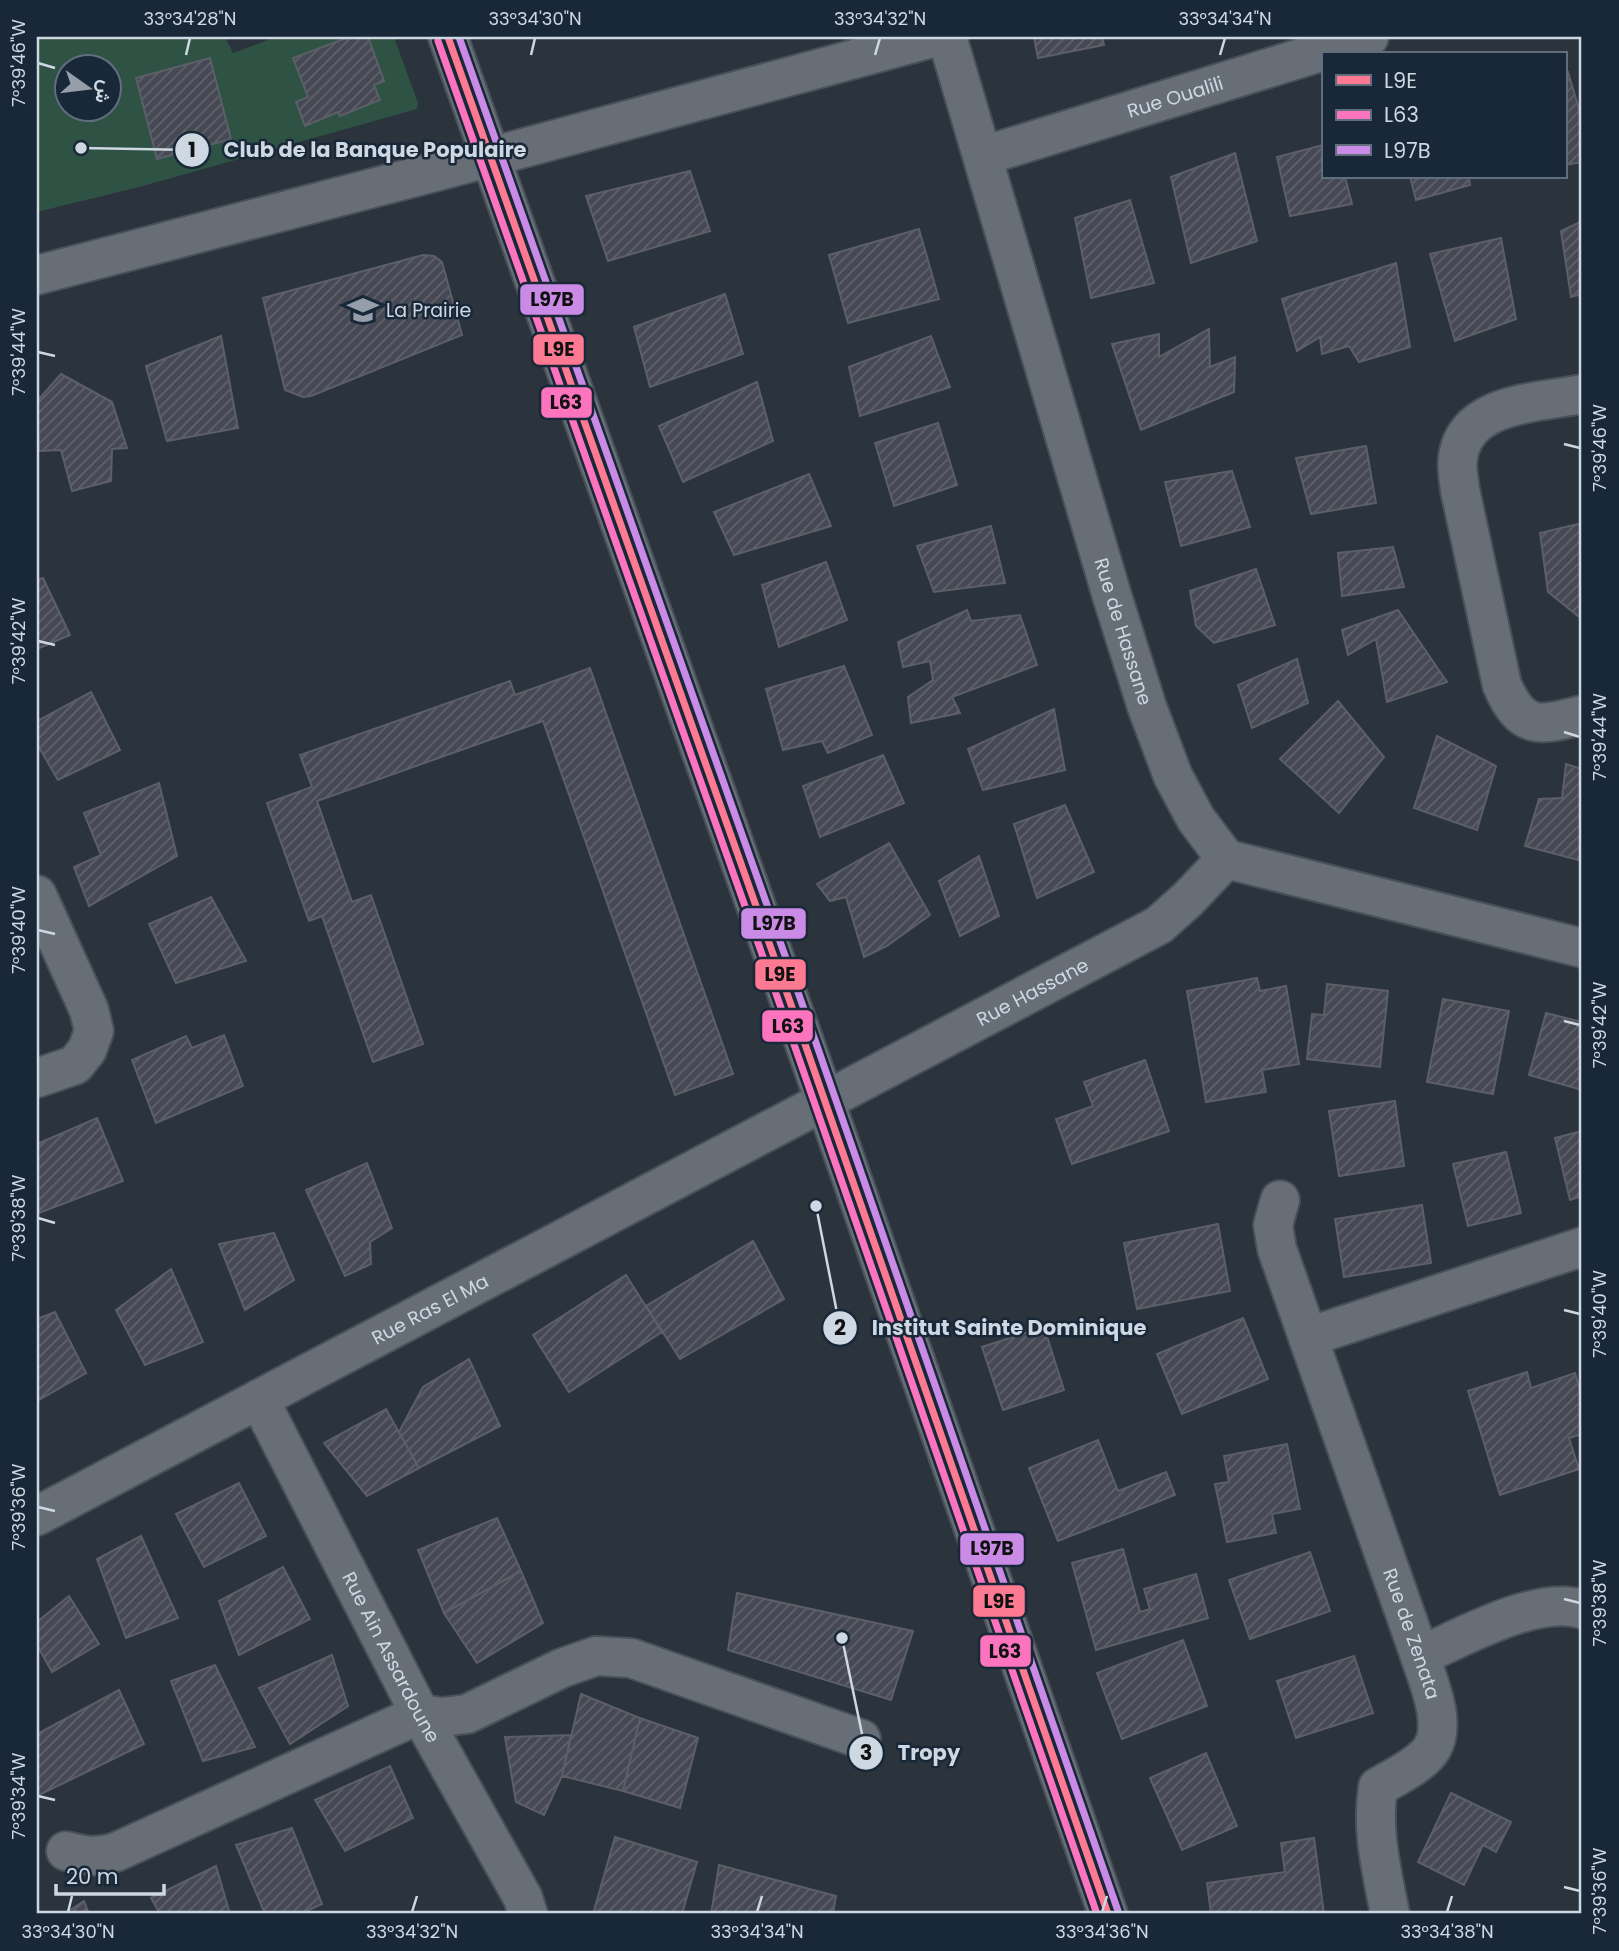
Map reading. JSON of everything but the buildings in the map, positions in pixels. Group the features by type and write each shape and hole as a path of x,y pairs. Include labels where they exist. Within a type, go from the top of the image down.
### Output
{"street":[{"path":"448,37 825,1102 1108,1914"},
{"path":"37,275 491,157 936,37"},
{"name":"Rue de Hassane","path":"947,37 1147,707 1173,776 1196,820 1226,859"},
{"name":"Rue Oualili","path":"983,156 1350,40"},
{"path":"1582,394 1494,411 1468,429 1458,458 1460,490 1502,685 1511,706 1525,719 1550,723 1582,715"},
{"path":"1226,859 1582,948"},
{"name":"Rue Hassane","path":"825,1102 1159,925 1226,859"},
{"path":"37,895 92,1021 92,1041 83,1058 75,1065 37,1078"},
{"name":"Rue Ras El Ma","path":"37,1516 825,1102"},
{"name":"Rue de Zenata","path":"1280,1200 1273,1225 1277,1249 1437,1711 1432,1749 1415,1765 1378,1787 1374,1809 1378,1853 1390,1914"},
{"path":"1308,1337 1582,1247"},
{"name":"Rue Ain Assardoune","path":"259,1399 420,1714 523,1898 528,1914"},
{"path":"1420,1656 1529,1612 1555,1606 1582,1609"},
{"path":"66,1851 87,1857 116,1852 420,1714 442,1717 467,1714 562,1668 596,1656 631,1658 861,1739"}],"green space":[{"path":"37,37 225,37 233,53 276,37 349,37 293,58 308,97 305,125 338,112 340,116 379,101 374,85 384,80 368,37 394,37 418,103 417,109 139,187 37,212","holes":["209,58 231,139 157,159 136,78"]}],"transit line":[{"name":"L9E","path":"448,37 806,1047 1108,1914"},
{"name":"L97B","path":"459,37 816,1043 1118,1911"},
{"name":"L63","path":"438,41 796,1050 1097,1914"}],"place":[{"name":"Club de la Banque Populaire","path":"81,148"},
{"name":"La Prairie","path":"363,310"},
{"name":"Institut Sainte Dominique","path":"816,1206"},
{"name":"Tropy","path":"842,1638"}]}
